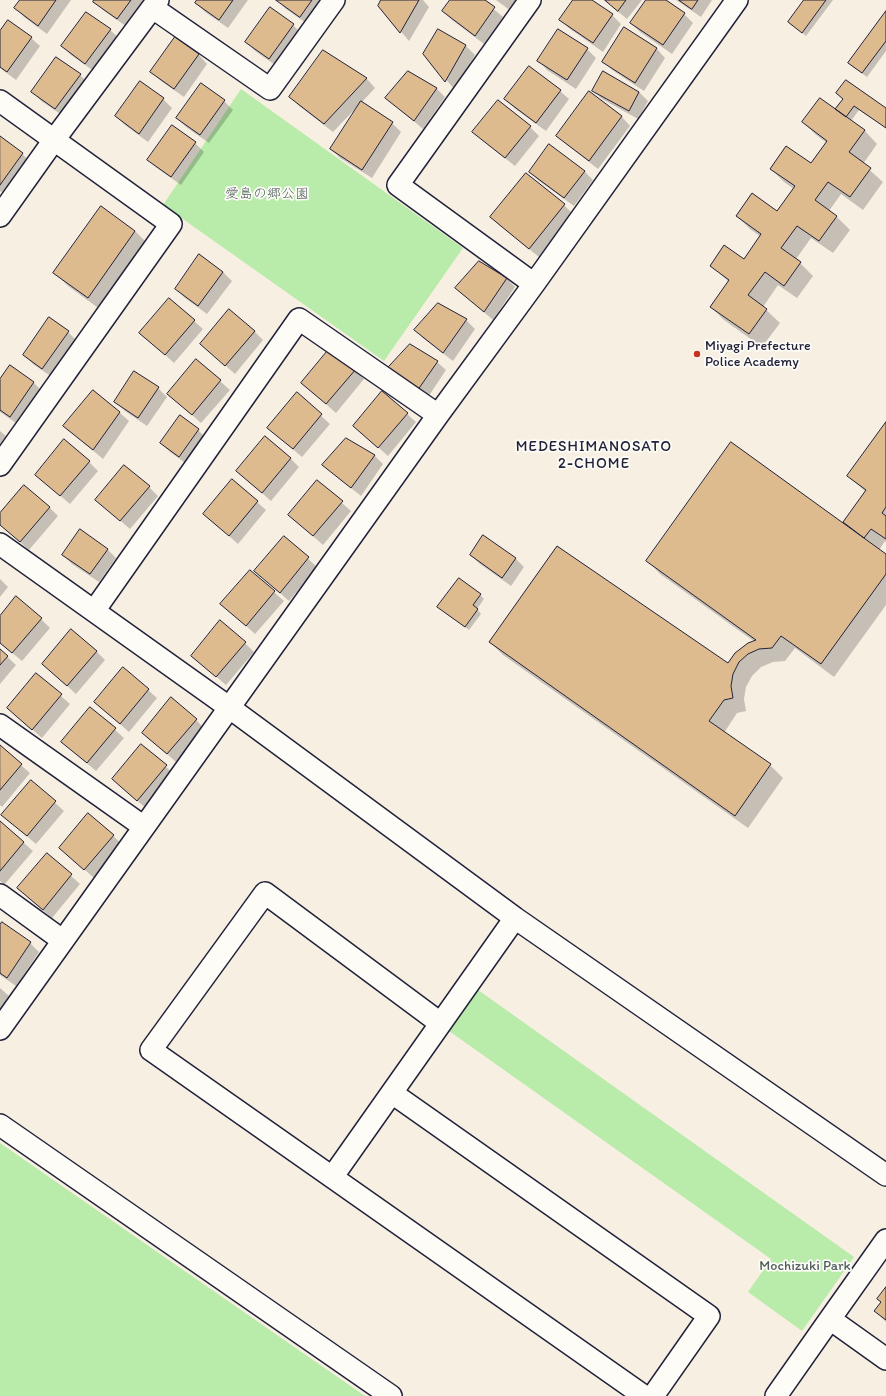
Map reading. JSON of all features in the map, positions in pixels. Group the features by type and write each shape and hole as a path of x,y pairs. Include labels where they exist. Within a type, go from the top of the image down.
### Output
{"street":[{"path":"0,216 54,140 156,4 270,89 334,0"},
{"path":"530,0 398,185 534,284"},
{"path":"0,1029 62,940 230,708 438,415 534,284 737,0"},
{"path":"0,101 171,224 0,466"},
{"path":"94,611 299,319 438,415"},
{"path":"0,544 230,708 515,918 886,1175"},
{"path":"0,725 144,827"},
{"path":"440,1023 265,893 151,1050 333,1176 644,1396"},
{"path":"0,895 62,940"},
{"path":"333,1176 515,918"},
{"path":"392,1093 709,1316 653,1396"},
{"path":"0,1125 391,1396"},
{"path":"776,1396 886,1240"},
{"path":"830,1319 886,1359"}],"green space":[{"name":"愛島の郷公園","path":"241,89 463,248 384,361 163,205"},
{"name":"Mochizuki Park","path":"478,990 854,1257 802,1331 748,1292 771,1259 449,1031"},
{"path":"0,1143 365,1396 0,1396"}],"building":[{"path":"20,0 56,0 38,26 14,8"},
{"path":"94,0 131,0 117,19 93,2"},
{"path":"197,0 233,0 219,20 195,3"},
{"path":"276,0 312,0 300,17"},
{"path":"381,0 419,0 400,33 378,6"},
{"path":"450,0 485,0 495,7 475,36 442,11"},
{"path":"573,0 592,0 613,14 593,43 559,20"},
{"path":"605,0 626,0 618,11"},
{"path":"646,0 666,0 685,13 663,45 630,23"},
{"path":"679,0 698,0 692,9"},
{"path":"804,0 826,0 802,33 788,22"},
{"path":"270,7 294,24 269,59 245,42"},
{"path":"886,11 886,41 862,73 848,63"},
{"path":"86,12 111,29 85,64 61,46"},
{"path":"8,20 32,37 7,72 0,67 0,31"},
{"path":"624,27 657,48 635,83 602,62"},
{"path":"438,29 466,45 445,82 423,54"},
{"path":"558,29 588,48 567,80 537,61"},
{"path":"175,37 199,54 174,89 150,72"},
{"path":"323,50 367,78 324,124 289,97"},
{"path":"56,57 81,74 55,109 31,92"},
{"path":"529,66 561,90 536,123 504,99"},
{"path":"408,71 437,88 414,121 385,98"},
{"path":"603,71 639,92 629,111 592,91"},
{"path":"846,80 886,108 886,128 854,106 846,117 835,109 843,99 836,93"},
{"path":"140,81 164,98 139,134 115,116"},
{"path":"201,83 225,100 200,135 176,118"},
{"path":"589,91 622,116 589,161 556,136"},
{"path":"820,98 865,130 849,152 871,168 850,197 828,182 815,200 837,216 819,241 797,226 781,248 801,262 784,286 765,272 748,295 767,309 749,334 710,307 729,280 710,266 724,245 744,259 761,234 736,216 752,193 777,211 795,186 770,169 786,146 811,163 827,141 802,122"},
{"path":"498,100 531,126 505,158 472,132"},
{"path":"361,101 393,122 362,170 330,149"},
{"path":"172,125 196,142 171,177 147,160"},
{"path":"0,136 23,153 0,185"},
{"path":"549,144 585,171 564,198 529,172"},
{"path":"526,173 565,204 529,249 490,217"},
{"path":"101,206 135,231 88,298 53,273"},
{"path":"199,254 223,272 198,306 175,289"},
{"path":"479,261 507,278 484,312 455,288"},
{"path":"169,298 195,320 165,355 139,333"},
{"path":"438,303 467,319 443,353 414,330"},
{"path":"229,309 255,331 225,366 200,344"},
{"path":"49,317 69,331 42,369 23,355"},
{"path":"410,344 438,361 415,394 385,371"},
{"path":"330,348 356,369 326,404 301,383"},
{"path":"196,359 221,380 192,415 167,394"},
{"path":"10,365 34,382 10,417 0,410 0,379"},
{"path":"134,371 159,387 138,418 114,402"},
{"path":"93,390 120,412 93,450 63,426"},
{"path":"382,391 408,413 378,448 353,426"},
{"path":"297,392 322,414 293,449 267,428"},
{"path":"180,415 199,429 179,457 160,443"},
{"path":"886,422 886,507 882,513 886,516 886,539 871,529 864,538 843,522 866,490 847,476"},
{"path":"265,436 291,458 262,493 236,471"},
{"path":"346,438 375,455 351,488 322,465"},
{"path":"64,439 90,461 60,496 35,475"},
{"path":"731,442 886,554 886,574 821,664 781,636 772,648 759,649 748,654 739,662 733,674 731,686 733,698 724,700 709,721 771,764 735,816 489,642 557,546 728,663 735,653 748,643 756,640 646,561"},
{"path":"124,465 150,486 120,521 95,500"},
{"path":"232,479 258,501 229,536 203,514"},
{"path":"317,480 343,501 313,536 288,515"},
{"path":"24,485 50,507 20,542 0,525 0,513"},
{"path":"80,529 108,549 90,574 62,555"},
{"path":"483,535 516,558 502,578 470,555"},
{"path":"284,536 309,557 280,593 254,571"},
{"path":"250,570 275,591 246,626 220,604"},
{"path":"459,578 481,594 473,605 478,609 465,627 437,607"},
{"path":"16,596 42,618 12,653 0,643 0,616"},
{"path":"220,620 246,642 216,677 191,656"},
{"path":"71,629 97,651 67,686 42,664"},
{"path":"0,649 8,656 0,665"},
{"path":"123,667 149,689 120,724 94,702"},
{"path":"36,673 62,694 32,730 7,708"},
{"path":"171,697 197,719 167,754 142,733"},
{"path":"90,707 116,728 87,763 61,742"},
{"path":"141,744 167,765 137,801 112,779"},
{"path":"0,745 22,764 0,790"},
{"path":"31,780 56,801 27,836 1,815"},
{"path":"88,813 114,835 84,870 59,848"},
{"path":"0,821 24,842 0,871"},
{"path":"47,853 72,874 43,910 17,888"},
{"path":"2,922 31,942 7,978 0,973 0,925"},
{"path":"886,1287 886,1320 874,1311 881,1302 877,1299"}],"place":[{"name":"Miyagi Prefecture Police Academy","path":"697,354"}],"district":[{"name":"MEDESHIMANOSATO 2-CHOME","path":"594,456"}]}
